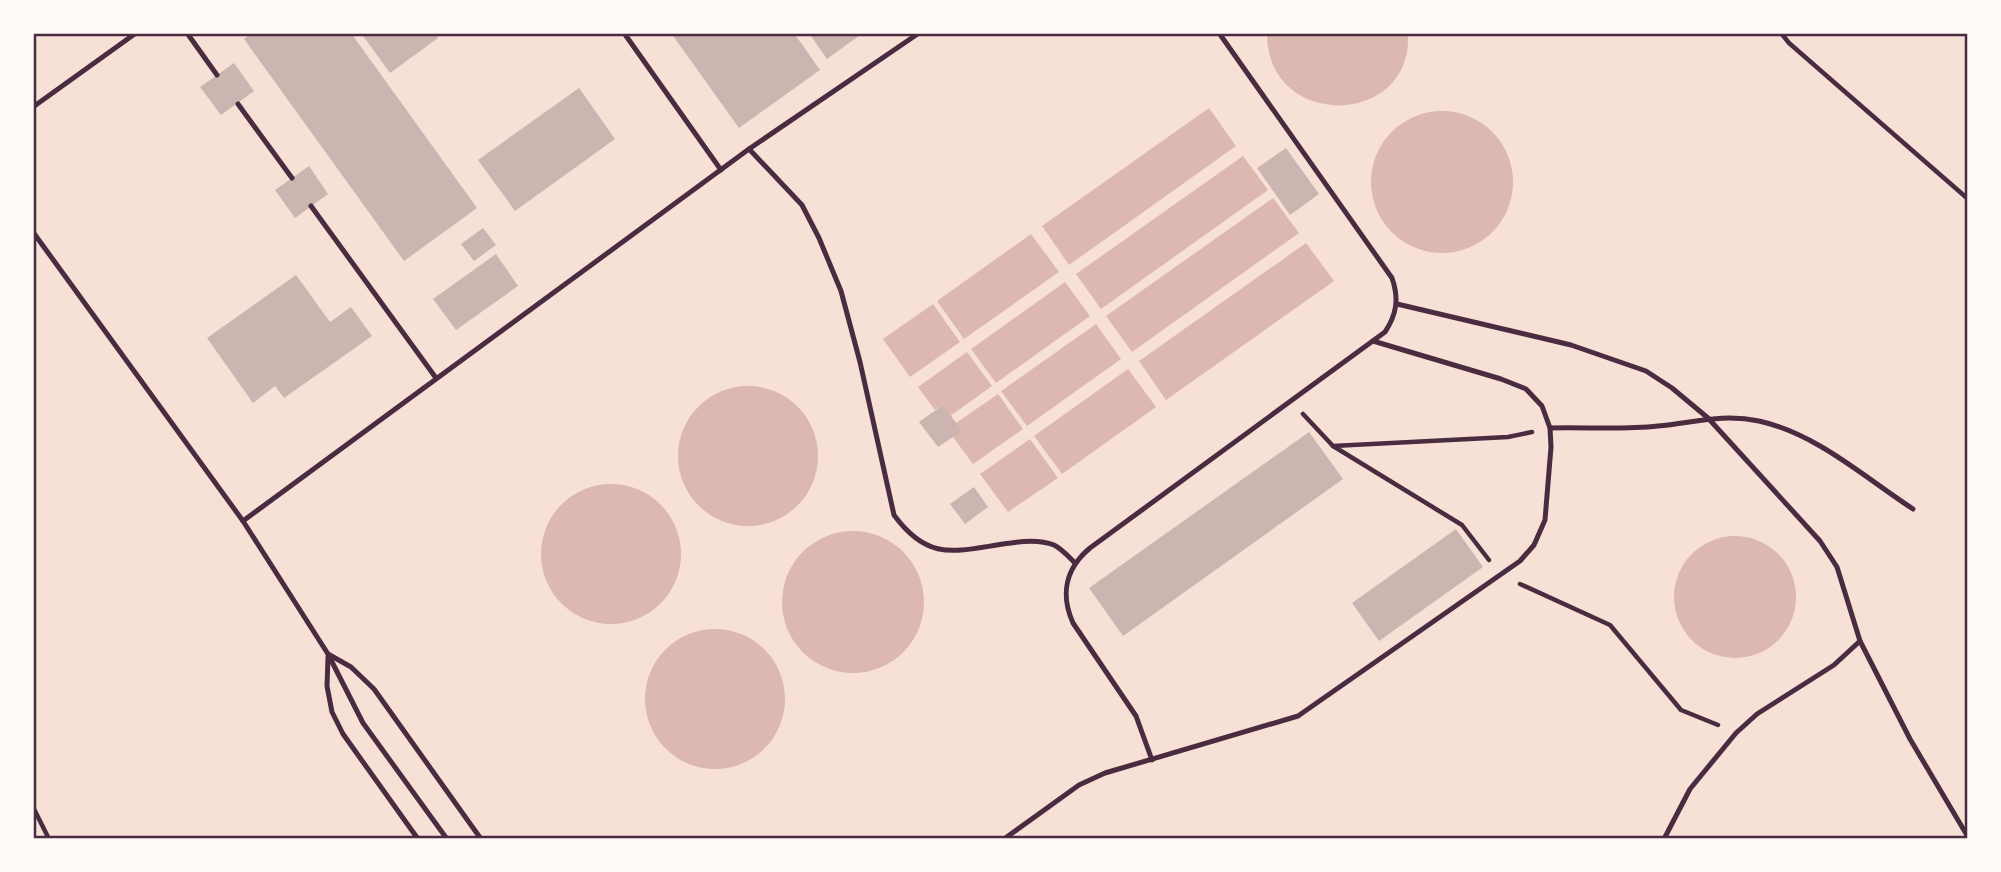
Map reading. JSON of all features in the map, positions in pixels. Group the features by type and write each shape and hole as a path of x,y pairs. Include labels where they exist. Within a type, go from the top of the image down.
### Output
{"lane":[{"path":"33,107 136,33"},
{"path":"187,33 217,75"},
{"path":"624,33 721,170"},
{"path":"243,521 749,149 919,33"},
{"path":"1152,760 1136,716 1067,611 1066,583 1075,562 1090,548 1385,332 1393,319 1396,304 1396,291 1385,266 1219,33"},
{"path":"238,103 292,178"},
{"path":"749,149 802,205 841,291 894,514 908,534 932,549 950,551 1040,542 1061,549 1075,562"},
{"path":"312,206 436,378"},
{"path":"33,232 243,521 328,654 363,723 447,839"},
{"path":"1396,304 1571,345 1646,372 1672,388 1708,418 1820,541 1837,567 1860,640 1910,739 1968,836"},
{"path":"1004,839 1079,785 1105,773 1298,716 1520,561 1534,545 1545,520 1551,447 1550,428 1542,406 1525,389 1501,379 1373,341"},
{"path":"1550,428 1658,426 1708,418 1741,418 1783,429 1837,457 1913,509"},
{"path":"1664,839 1690,789 1736,733 1757,713 1834,665 1860,640"},
{"path":"328,654 327,686 332,712 343,734 418,839"},
{"path":"328,654 351,667 374,689 481,839"}],"path":[{"path":"1781,33 1789,43 1968,199"},
{"path":"1291,401 1333,446 1462,525 1500,575 1610,625 1681,710 1736,733"},
{"path":"1333,446 1508,437 1550,428"},
{"path":"33,807 49,839"}],"shaded area":[{"path":"1267,33 1408,33 1404,64 1388,87 1366,101 1339,105 1313,101 1289,88 1273,65"},
{"path":"1209,108 1236,146 1069,265 1042,226"},
{"path":"1442,111 1469,117 1492,132 1507,155 1513,182 1507,209 1492,232 1469,247 1442,253 1415,247 1392,232 1377,209 1371,182 1377,155 1392,132 1415,117"},
{"path":"1243,156 1268,190 1101,309 1076,274"},
{"path":"1273,198 1299,233 1132,352 1106,316"},
{"path":"1031,234 1059,272 964,339 937,301"},
{"path":"1306,243 1334,281 1166,400 1139,361"},
{"path":"1065,282 1090,316 996,383 971,349"},
{"path":"933,304 960,342 910,377 883,339"},
{"path":"1096,324 1121,359 1027,426 1001,391"},
{"path":"967,352 992,386 950,416 943,405 935,410 918,387"},
{"path":"1128,369 1156,407 1062,474 1034,436"},
{"path":"748,386 775,391 798,406 813,429 818,456 813,483 798,506 775,521 748,526 721,521 698,506 683,483 678,456 683,429 698,406 721,391"},
{"path":"998,394 1023,429 973,464 953,437 956,423"},
{"path":"1030,439 1058,478 1008,512 980,474"},
{"path":"611,484 638,489 661,504 676,527 681,554 676,581 661,604 638,619 611,624 584,619 561,604 546,581 541,554 546,527 561,504 584,489"},
{"path":"853,531 880,537 903,552 918,575 924,602 918,629 903,652 880,667 853,673 826,667 803,652 788,629 782,602 788,575 803,552 826,537"},
{"path":"1735,536 1758,540 1778,554 1792,574 1796,597 1792,620 1778,640 1758,654 1735,658 1712,654 1692,640 1678,620 1674,597 1678,574 1692,554 1712,540"},
{"path":"715,629 742,634 765,649 780,672 785,699 780,726 765,749 742,764 715,769 688,764 665,749 650,726 645,699 650,672 665,649 688,634"}],"building":[{"path":"252,33 351,33 477,208 404,261 244,39"},
{"path":"361,33 435,33 438,38 390,73"},
{"path":"671,33 794,33 820,70 739,128"},
{"path":"809,33 863,33 827,59"},
{"path":"234,63 254,91 221,115 200,87"},
{"path":"579,88 615,139 515,211 478,160"},
{"path":"1286,148 1319,194 1290,215 1257,168"},
{"path":"309,166 328,194 295,218 275,190"},
{"path":"483,228 496,245 474,261 461,244"},
{"path":"496,254 518,286 456,330 433,299"},
{"path":"296,275 330,322 351,307 372,336 284,398 275,386 253,403 207,338"},
{"path":"943,405 962,431 938,447 919,422"},
{"path":"1309,432 1343,479 1123,636 1089,588"},
{"path":"974,487 988,507 965,524 950,504"},
{"path":"1456,529 1483,567 1379,641 1352,603"}]}
